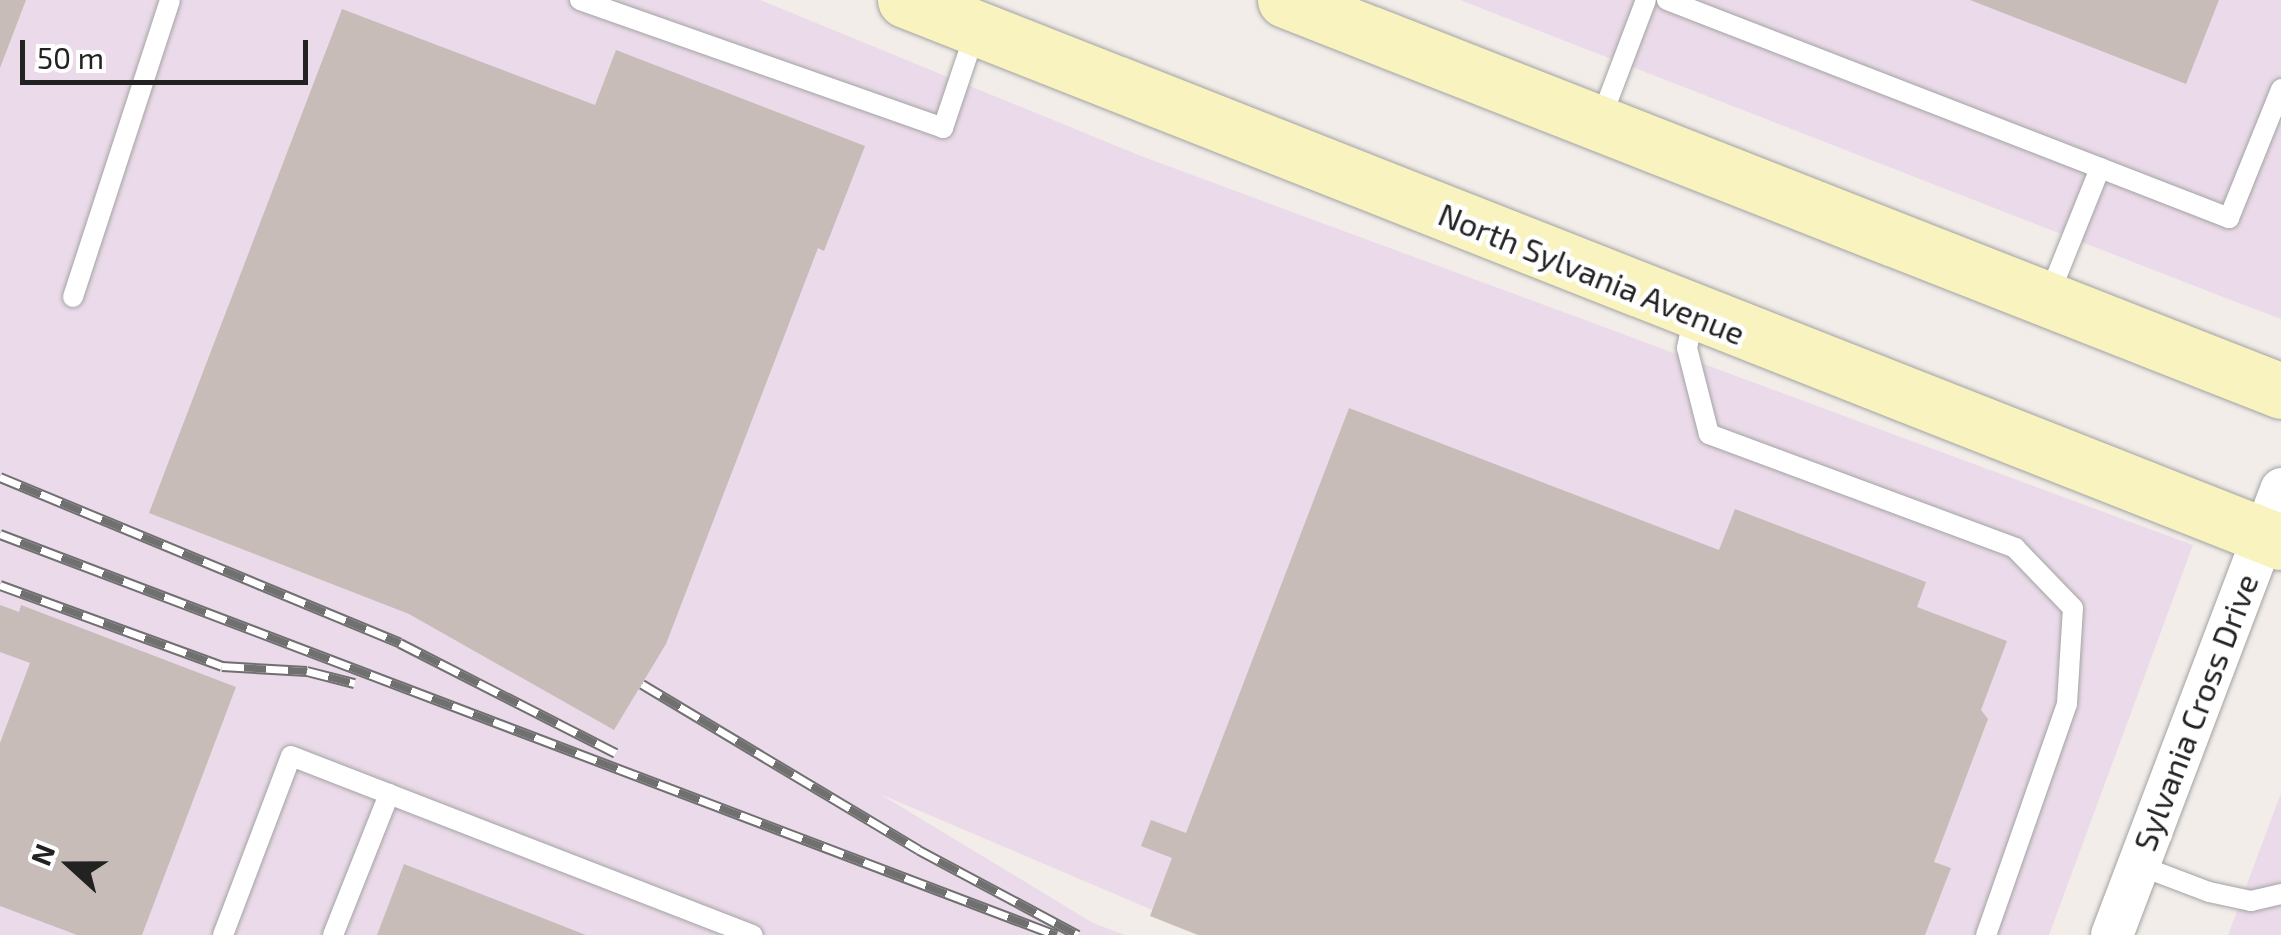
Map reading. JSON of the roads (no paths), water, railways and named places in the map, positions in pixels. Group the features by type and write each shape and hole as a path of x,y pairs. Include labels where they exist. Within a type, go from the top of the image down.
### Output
{"main road":[{"name":"North Sylvania Avenue","path":"905,0 982,14 1694,314 2275,522"},
{"path":"1285,0 2281,391"}],"street":[{"name":"Sylvania Cross Drive","path":"2112,935 2275,522"}],"lane":[{"path":"73,297 170,0"},
{"path":"580,0 943,128 982,14"},
{"path":"1600,121 1646,0"},
{"path":"1667,0 2230,218 2281,88"},
{"path":"2048,297 2100,168"},
{"path":"1694,314 1687,348 1709,434 2016,548 2073,608 2067,704 1986,935"},
{"path":"224,935 290,756 753,935"},
{"path":"333,935 389,794"},
{"path":"2138,865 2209,892 2252,900 2281,894"}],"railway":[{"path":"0,477 400,643 616,753"},
{"path":"0,534 1056,935"},
{"path":"0,585 222,666 307,671 354,683"},
{"path":"642,684 919,850 1078,935"}]}
